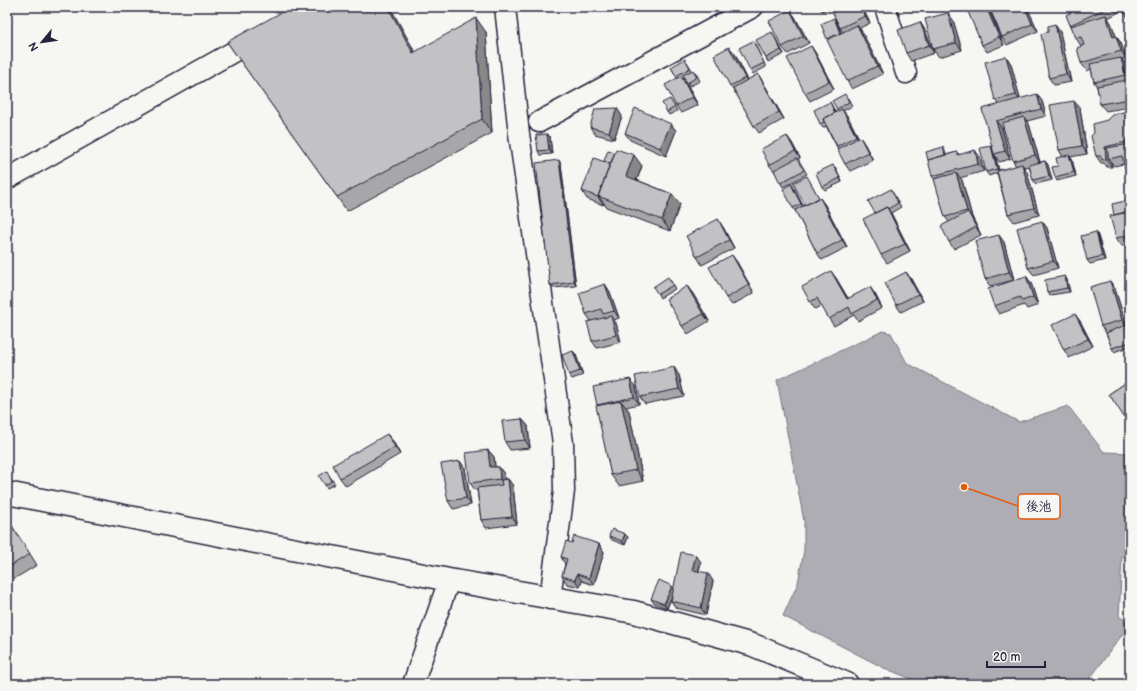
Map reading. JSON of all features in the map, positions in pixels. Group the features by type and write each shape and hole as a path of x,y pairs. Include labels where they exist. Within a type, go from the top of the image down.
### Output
{"street":[{"path":"505,7 519,134 563,443 564,491 550,599"},
{"path":"539,122 753,7"},
{"path":"885,7 906,73"},
{"path":"7,179 272,30"},
{"path":"7,493 449,580 550,599 634,612 753,645 846,684"},
{"path":"413,684 449,580"}],"shaded area":[{"path":"883,331 891,333 907,363 1019,422 1068,406 1104,452 1130,453 1130,557 1122,556 1119,616 1130,624 1086,684 924,684 884,668 783,616 798,583 804,550 804,521 777,380"}],"building":[{"path":"291,7 388,7 413,53 476,18 482,119 337,197 227,42"},
{"path":"835,7 860,7 865,16 840,28 833,13 837,10"},
{"path":"966,7 986,7 999,37 982,45"},
{"path":"989,7 1025,7 1032,24 1002,37"},
{"path":"1082,7 1109,7 1070,25 1066,15"},
{"path":"1122,7 1130,7 1130,12 1125,14"},
{"path":"790,10 803,36 782,47 769,21"},
{"path":"948,13 956,43 933,49 925,19"},
{"path":"1106,15 1113,37 1116,36 1121,51 1081,63 1077,48 1084,45 1081,37 1076,38 1071,26"},
{"path":"834,18 840,33 827,39 821,24"},
{"path":"920,22 929,45 906,53 898,30"},
{"path":"1055,24 1066,74 1049,78 1041,34 1048,32 1048,26"},
{"path":"857,25 877,66 847,81 827,40"},
{"path":"772,32 781,50 766,58 756,40"},
{"path":"753,41 764,63 750,70 739,48"},
{"path":"811,46 829,81 805,93 787,58"},
{"path":"729,47 745,78 730,86 714,55"},
{"path":"1006,56 1016,95 995,100 985,62"},
{"path":"1121,58 1125,75 1094,82 1090,64"},
{"path":"685,59 690,68 676,76 671,67"},
{"path":"693,70 697,77 687,83 683,75"},
{"path":"758,74 779,112 754,126 733,88"},
{"path":"681,76 692,97 676,106 665,85"},
{"path":"1127,80 1130,99 1100,104 1097,86"},
{"path":"845,94 849,102 837,109 832,101"},
{"path":"1037,94 1041,109 996,121 1005,151 994,154 982,109"},
{"path":"670,99 675,107 667,112 662,103"},
{"path":"1074,101 1082,146 1059,150 1050,105"},
{"path":"830,102 835,113 823,119 824,122 820,124 814,110"},
{"path":"617,108 609,132 590,127 595,109"},
{"path":"635,108 671,124 660,148 625,133"},
{"path":"842,109 856,136 837,146 823,119"},
{"path":"1127,111 1130,112 1130,141 1105,147 1106,159 1102,160 1101,156 1096,156 1091,136 1094,133 1093,124 1107,120 1112,115"},
{"path":"1024,117 1035,155 1013,161 1002,123"},
{"path":"547,134 549,150 538,151 536,135"},
{"path":"787,136 795,151 769,165 761,149"},
{"path":"860,137 868,152 845,164 837,149"},
{"path":"1130,144 1130,167 1125,168 1122,156 1109,159 1107,148"},
{"path":"991,146 997,169 986,172 980,148"},
{"path":"943,147 945,155 928,160 926,152"},
{"path":"616,149 634,155 626,176 672,194 662,220 598,196"},
{"path":"608,150 615,152 611,164 604,161"},
{"path":"975,150 978,164 932,176 928,160 957,152 958,155"},
{"path":"1069,155 1074,172 1055,177 1052,167 1058,166 1056,158"},
{"path":"594,158 610,164 598,197 582,191"},
{"path":"797,158 804,170 780,183 774,170"},
{"path":"559,160 574,282 550,285 536,163"},
{"path":"1045,161 1049,176 1033,180 1029,165"},
{"path":"1022,164 1034,208 1008,214 997,171"},
{"path":"833,165 840,178 822,187 816,173"},
{"path":"956,173 967,211 945,217 934,179"},
{"path":"807,176 819,198 805,205 793,183"},
{"path":"791,184 801,204 793,208 783,189"},
{"path":"891,189 898,203 888,209 887,207 875,213 868,201"},
{"path":"820,198 842,240 817,253 795,210"},
{"path":"1130,200 1130,212 1114,215 1112,204"},
{"path":"887,207 905,244 881,255 863,219"},
{"path":"1129,211 1130,235 1116,238 1110,216"},
{"path":"968,212 976,227 949,242 941,226"},
{"path":"718,219 729,240 697,257 686,236"},
{"path":"1042,221 1053,261 1028,268 1017,228"},
{"path":"1096,232 1102,256 1087,260 1081,236"},
{"path":"999,235 1009,272 985,279 975,241"},
{"path":"732,255 749,285 726,298 709,267"},
{"path":"831,271 847,299 870,287 877,300 852,314 849,307 829,319 817,298 810,302 802,287"},
{"path":"906,272 918,294 896,305 885,283"},
{"path":"1026,276 1033,297 1022,301 1020,297 994,306 988,289"},
{"path":"1065,276 1067,288 1047,292 1045,280"},
{"path":"668,277 673,285 658,294 653,287"},
{"path":"1110,281 1122,320 1101,326 1090,287"},
{"path":"605,284 614,311 603,314 601,309 586,314 579,293"},
{"path":"687,286 703,314 682,326 666,299"},
{"path":"1075,314 1088,339 1064,350 1052,325"},
{"path":"611,316 616,335 592,341 587,322"},
{"path":"1126,325 1130,336 1130,342 1112,348 1106,333"},
{"path":"573,351 580,371 569,375 562,355"},
{"path":"674,367 679,389 640,397 635,376"},
{"path":"630,379 634,397 597,405 593,387"},
{"path":"1130,380 1130,413 1124,417 1109,394"},
{"path":"621,401 636,470 611,475 596,406"},
{"path":"522,419 525,440 505,442 502,421"},
{"path":"387,434 395,447 340,478 333,465"},
{"path":"488,450 490,467 499,467 500,479 470,483 466,453"},
{"path":"460,461 466,498 448,501 441,464"},
{"path":"327,471 332,481 325,485 319,476"},
{"path":"508,479 512,517 481,520 477,488 502,485 501,480"},
{"path":"7,519 30,554 7,568"},
{"path":"612,529 625,534 622,541 609,536"},
{"path":"574,536 599,544 589,578 577,574 575,580 562,576 567,559 561,557 566,541 572,543"},
{"path":"681,552 696,555 692,570 708,573 701,608 671,601"},
{"path":"659,580 672,586 664,604 651,599"}],"place":[{"name":"後池","path":"964,487"}]}
